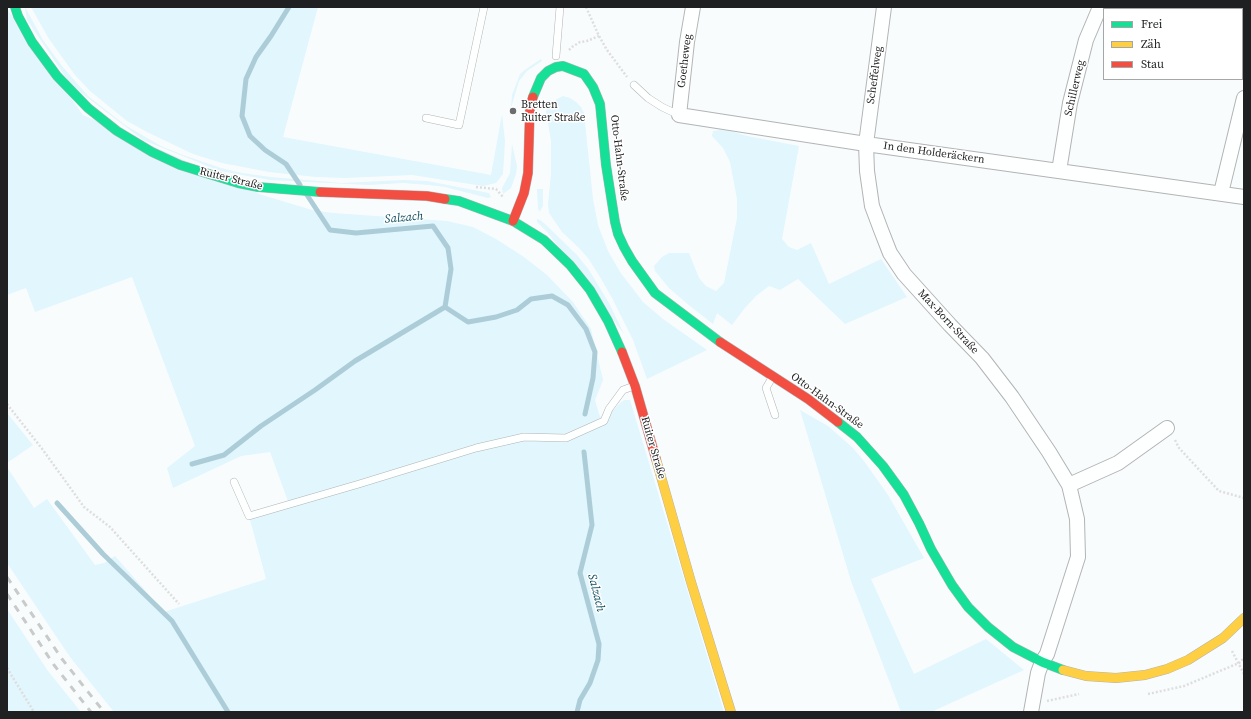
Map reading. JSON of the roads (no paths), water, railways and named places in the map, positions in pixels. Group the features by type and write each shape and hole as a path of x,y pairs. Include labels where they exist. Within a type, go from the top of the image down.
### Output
{"street":[{"name":"Ruiter Straße","path":"15,7 18,16 32,42 57,76 88,108 117,131 152,152 180,165 238,183 258,187 323,192 427,196 459,202 513,221 544,240 570,264 590,290 608,321 627,363 635,386 691,582 731,712"},
{"name":"Goetheweg","path":"679,115 687,42 693,7"},
{"name":"Scheffelweg","path":"866,144 884,7"},
{"name":"Schillerweg","path":"1059,171 1070,103 1086,40 1100,7"},
{"path":"513,221 524,193 528,173 530,106 541,78 556,62"},
{"name":"Otto-Hahn-Straße","path":"556,62 562,66 584,74 593,87 600,104 606,165 618,234 632,261 656,293 715,339 808,399 857,437 883,466 904,495 931,549 952,585 968,607 988,627 1013,647 1042,662 1063,670 1086,676 1116,678 1145,675 1167,669 1188,660 1223,638 1244,618"},
{"path":"1222,193 1244,98"},
{"name":"In den Holderäckern","path":"679,115 866,144 1244,197"},
{"name":"Max-Born-Straße","path":"866,144 867,171 872,206 890,253 904,274 982,358 1024,415 1069,485 1077,519 1078,557 1047,654 1038,673 1031,712"},
{"path":"1069,485 1118,463 1167,428"}],"lane":[{"path":"426,118 459,125 484,7"},
{"path":"556,62 560,7"},
{"name":"In den Holderäckern","path":"634,85 648,98 679,115"},
{"path":"773,376 766,388 775,415"},
{"path":"234,482 249,516 476,448 524,437 566,438 604,422 609,409 623,390 635,386"}],"waterway":[{"name":"Salzach","path":"289,7 256,57 246,79 242,116 250,136 265,150 286,164 300,185"},
{"name":"Salzach","path":"307,195 330,230 356,233 433,226 448,248 451,269 445,307 468,322 496,317 517,310 531,299 552,296 568,305 586,329 595,352 593,378 585,414"},
{"path":"192,464 224,455 261,426 355,361 445,307"},
{"name":"Salzach","path":"577,712 580,700 590,683 598,660 599,644 580,573 592,525 584,452"},
{"path":"57,503 103,554 172,621 228,712"}],"railway":[{"path":"7,577 62,659 104,712"},
{"path":"7,594 54,665 91,712"}],"place":[{"name":"Bretten Ruiter Straße","path":"513,111"}]}
